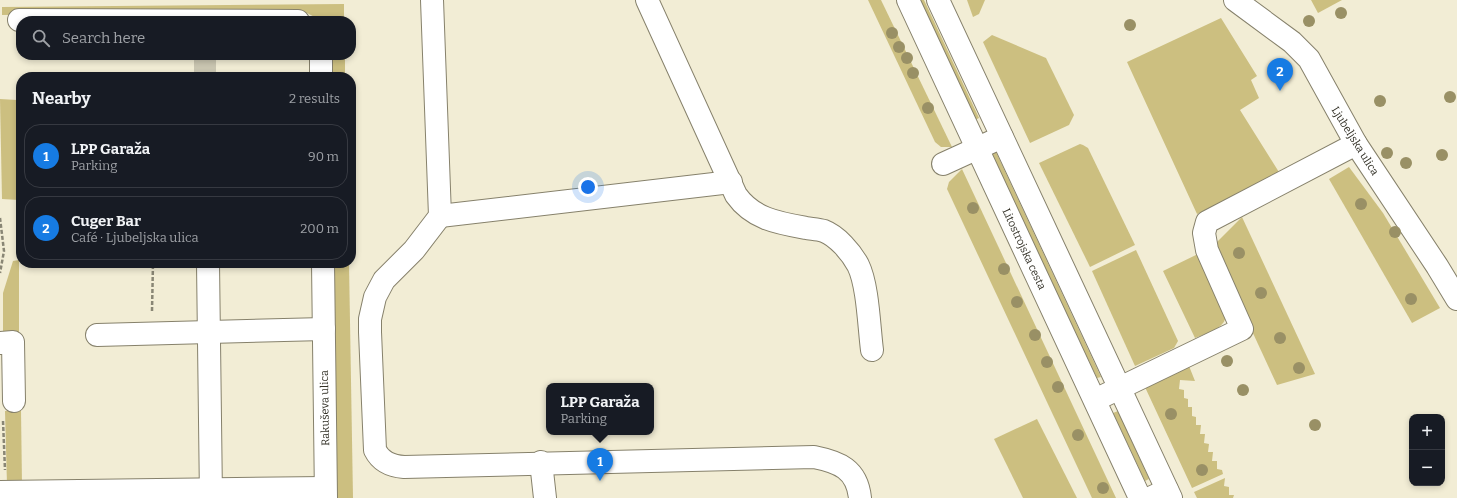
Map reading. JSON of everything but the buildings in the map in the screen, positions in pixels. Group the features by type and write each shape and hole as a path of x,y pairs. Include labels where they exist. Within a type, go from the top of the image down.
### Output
{"street":[{"path":"432,0 440,216 414,250 388,275 375,298 370,319 375,450 385,462 399,467 541,462 814,457 835,462 849,472 859,486 860,498"},
{"path":"647,0 731,182 742,202 756,214 778,223 823,231 834,236 858,265 864,288 872,350"},
{"name":"Litostrojska cesta","path":"908,0 1140,498"},
{"path":"938,0 1118,388 1162,495"},
{"name":"Ljubeljska ulica","path":"1235,0 1260,20 1292,42 1309,59 1356,144 1437,266 1457,299"},
{"path":"321,60 322,72"},
{"path":"943,164 1002,137"},
{"path":"1095,400 1242,328 1207,250 1204,233 1207,222 1356,144"},
{"path":"440,216 731,182"},
{"path":"208,268 211,493"},
{"name":"Rakuševa ulica","path":"0,492 326,493 323,268"},
{"path":"97,335 324,329"},
{"path":"0,343 13,342 14,402"},
{"path":"541,462 545,498"}],"path":[{"path":"0,218 4,251 0,273"},
{"path":"152,333 153,268"}],"shaded area":[{"path":"868,0 881,0 952,147 941,147 935,142"},
{"path":"919,0 924,0 979,118 975,120"},
{"path":"967,0 985,0 979,14 973,17"},
{"path":"1311,0 1342,0 1318,13"},
{"path":"344,4 344,16 313,16 307,13 290,11 2,15 2,7"},
{"path":"1221,18 1257,76 1251,80 1259,98 1240,110 1282,177 1197,214 1127,62"},
{"path":"992,35 1046,58 1074,115 1069,125 1030,143 983,42"},
{"path":"331,60 345,60 345,72 332,72"},
{"path":"0,99 16,100 16,200 2,199"},
{"path":"1080,144 1088,148 1135,245 1090,267 1039,163"},
{"path":"996,152 1101,377 1097,378 991,154"},
{"path":"1349,167 1383,213 1440,308 1412,323 1329,179"},
{"path":"962,169 1116,498 1092,498 947,189 949,182"},
{"path":"1242,217 1315,374 1277,385 1214,249 1214,245"},
{"path":"1136,250 1178,341 1174,348 1135,366 1092,271"},
{"path":"1198,254 1226,315 1225,320 1215,330 1195,338 1163,271"},
{"path":"16,260 16,268 19,268 19,333 3,333 3,293 13,261"},
{"path":"334,268 349,268 353,498 337,498"},
{"path":"1189,366 1195,381 1180,380 1179,389 1184,390 1184,398 1188,399 1188,407 1192,407 1192,416 1196,417 1196,425 1201,425 1200,434 1205,434 1204,443 1209,444 1208,452 1213,452 1212,461 1217,461 1217,469 1222,470 1223,474 1192,488 1144,385"},
{"path":"21,410 22,485 7,485 5,411"},
{"path":"1118,411 1149,479 1145,481 1113,413"},
{"path":"1037,419 1077,498 1023,498 994,439"},
{"path":"1225,478 1224,486 1229,487 1229,495 1234,495 1233,498 1197,498 1194,492"}],"tunnel":[{"path":"205,60 205,72"}],"place":[{"name":"Cuger Bar","path":"1280,91"},
{"name":"LPP Garaža","path":"600,481"}]}
